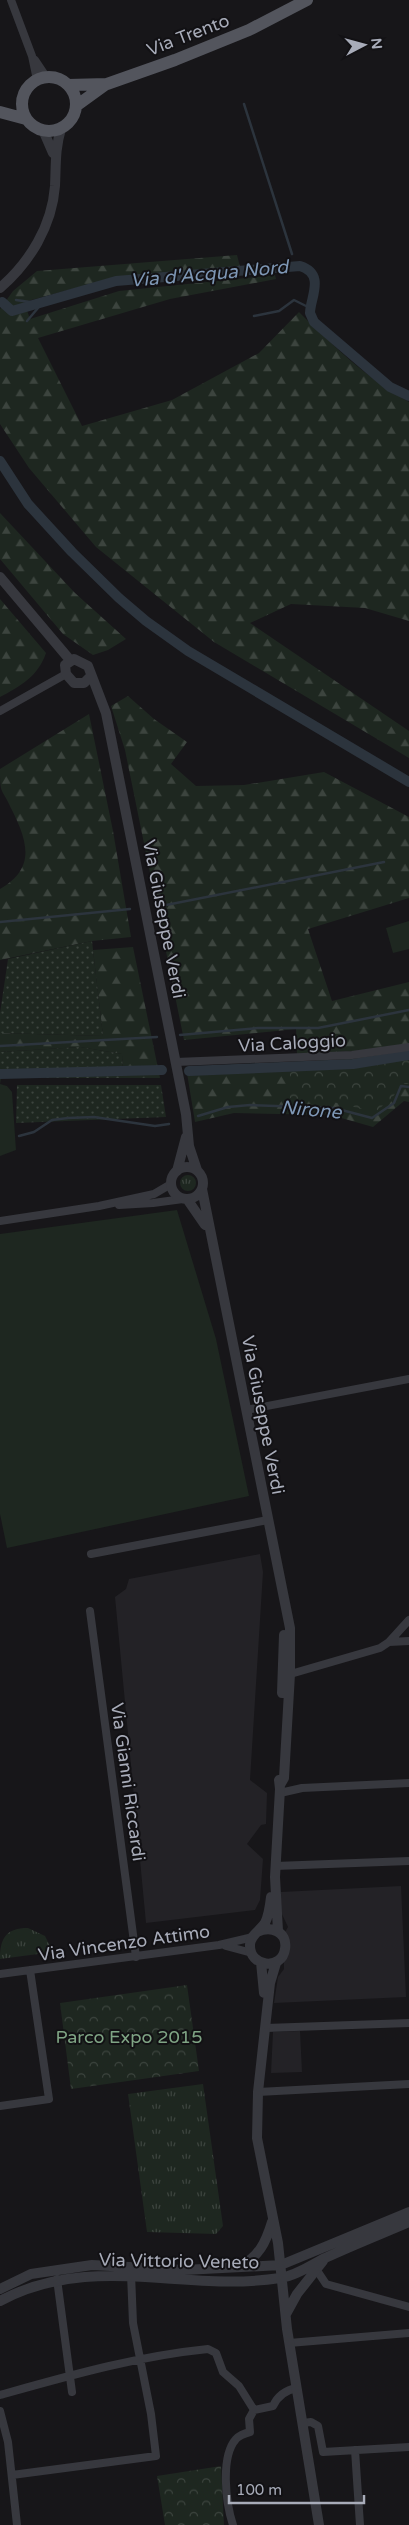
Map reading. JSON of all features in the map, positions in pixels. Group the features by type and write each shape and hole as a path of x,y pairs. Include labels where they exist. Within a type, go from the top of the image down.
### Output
{"main road":[{"name":"Via Trento","path":"61,129 73,117 76,106 107,84 228,39 307,0"},
{"name":"Via Trento","path":"42,79 58,79 68,85 107,84"},
{"path":"26,119 23,100 30,85 42,79"},
{"path":"68,85 74,95 76,106"},
{"path":"0,111 23,100"},
{"path":"0,111 26,119 35,128 43,130 61,129"}],"street":[{"path":"11,0 42,79"},
{"name":"Via Trento","path":"0,288 21,268 42,235 52,203 54,159 61,129"},
{"name":"Via Trento","path":"43,130 52,149 54,159"},
{"path":"0,577 70,660 83,662 88,668 87,680 74,683 66,674 65,665 70,660"},
{"path":"0,711 66,674"},
{"name":"Via Giuseppe Verdi","path":"87,680 106,713 196,1170"},
{"name":"Via Caloggio","path":"176,1062 352,1055 409,1048"},
{"name":"Via Giuseppe Verdi","path":"177,1171 188,1131"},
{"path":"0,1221 99,1206 154,1194 171,1184 177,1171 186,1167 196,1170 203,1179 202,1189 197,1196 153,1203 99,1206"},
{"path":"171,1184 176,1194 185,1199"},
{"name":"Via Giuseppe Verdi","path":"202,1189 290,1628 286,1675 284,1778 280,1789 275,1871 268,1914 264,1924 255,1934"},
{"name":"Via Giuseppe Verdi","path":"185,1199 200,1216 212,1242"},
{"path":"246,1410 409,1379"},
{"path":"91,1554 268,1520"},
{"name":"Via Gianni Riccardi","path":"90,1611 136,1956"},
{"path":"286,1675 380,1648 390,1642 409,1620"},
{"path":"390,1642 409,1641"},
{"path":"280,1789 409,1783"},
{"path":"275,1871 409,1861"},
{"name":"Via Giuseppe Verdi","path":"275,1871 278,1931"},
{"path":"266,2024 261,1962 252,1953 250,1946 255,1934 268,1928 278,1931 283,1936 286,1947 284,1954 276,1963 270,1983 266,2024 258,2092 258,2147 281,2265 289,2343 319,2525"},
{"name":"Via Vincenzo Attimo","path":"0,1974 222,1945 255,1934"},
{"name":"Via Vincenzo Attimo","path":"222,1945 252,1953"},
{"path":"261,1962 276,1963"},
{"name":"Via Vincenzo Attimo","path":"0,2106 49,2099 30,1970"},
{"path":"266,2024 409,2022"},
{"path":"258,2092 409,2084"},
{"name":"Via Vittorio Veneto","path":"0,2301 20,2290 57,2280 93,2275 131,2271 281,2265 409,2212"},
{"path":"234,2268 248,2262 258,2254 268,2235 273,2218"},
{"path":"286,2315 294,2298 314,2267 325,2258 409,2222"},
{"name":"Via Vittorio Veneto","path":"0,2289 31,2274 57,2268 92,2265 188,2281 282,2278 314,2267"},
{"path":"314,2267 326,2284 330,2286 409,2307"},
{"path":"12,2475 156,2456 151,2414 131,2307 131,2271"},
{"path":"57,2280 72,2392"},
{"path":"289,2343 409,2333"},
{"path":"0,2395 70,2375 140,2359 208,2349 216,2353 223,2372 239,2386 254,2410"},
{"path":"233,2525 226,2486 229,2454 236,2439 250,2432 249,2419 254,2410 273,2406 278,2398 287,2390 297,2388"},
{"path":"0,2411 8,2442 17,2525"},
{"path":"302,2422 311,2422 318,2426 324,2452 409,2447"},
{"path":"355,2450 360,2525"}],"shaded area":[{"path":"260,1554 263,1572 250,1780 267,1793 266,1824 261,1825 247,1844 263,1859 260,1900 255,1910 146,1923 115,1597 126,1589 129,1579"},
{"path":"401,1886 406,1997 274,2003 278,1977 284,1969 284,1934 288,1927 281,1912 281,1892"},
{"path":"300,2031 302,2072 271,2073 273,2032"}],"green space":[{"path":"237,255 240,267 116,277 24,302 30,319 119,291 275,275 276,279 170,299 38,338 82,426 172,400 259,353 299,312 365,373 409,402 409,621 365,608 291,604 250,623 409,731 409,758 214,642 96,547 29,468 0,424 0,309 13,291 37,271"},
{"path":"0,513 75,593 126,639 108,650 93,655 63,634 0,559"},
{"path":"0,599 46,653 43,661 28,680 0,697"},
{"path":"128,696 154,719 187,742 171,764 196,786 244,785 324,772 409,817 409,898 308,929 332,1001 409,982 409,1044 355,1051 297,1054 296,1029 184,1040 125,750 111,706"},
{"path":"89,714 113,831 131,937 92,941 0,960 0,889 13,880 21,870 25,860 25,850 20,827 0,784 0,769"},
{"path":"409,921 409,949 393,953 386,928"},
{"path":"92,941 103,1036 0,1033 0,1013 8,959"},
{"path":"133,947 160,1078 123,1078 122,1054 80,1047 0,1052 0,1033 103,1036 93,950"},
{"path":"80,1047 122,1054 123,1078 1,1078 0,1084 0,1052"},
{"path":"409,1051 409,1102 404,1101 373,1127 331,1115 234,1113 195,1122 186,1067 353,1059"},
{"path":"409,1051 409,1084 403,1084 391,1099 375,1112 333,1102 290,1098 290,1063 353,1059"},
{"path":"0,1084 7,1086 12,1092 16,1150 0,1156"},
{"path":"17,1085 161,1085 166,1117 16,1123"},
{"path":"188,1175 196,1183 188,1191 180,1183"},
{"path":"177,1210 216,1339 249,1496 7,1548 0,1514 0,1234"},
{"path":"20,1928 28,1928 45,1936 53,1952 0,1959 1,1945 9,1932"},
{"name":"Parco Expo 2015","path":"187,1985 199,2071 71,2089 60,2003"},
{"path":"203,2084 223,2226 216,2234 147,2232 128,2094"},
{"path":"221,2466 224,2525 165,2525 157,2476"}],"waterway":[{"path":"244,104 292,254"},
{"name":"Via d'Acqua Nord","path":"2,302 12,311 116,281 300,266 308,270 315,280 310,313 314,322 390,387 409,396"},
{"path":"16,300 37,303"},
{"path":"254,316 279,311 294,300 310,308"},
{"path":"27,321 43,302"},
{"path":"0,461 28,504 72,552 119,598 146,621 188,651 409,782"},
{"path":"156,907 384,862"},
{"path":"0,922 130,909"},
{"path":"180,1035 258,1028 318,1028 409,1010"},
{"path":"0,1046 157,1037"},
{"path":"189,1071 353,1064 409,1055"},
{"path":"0,1074 162,1070"},
{"name":"Nirone","path":"198,1116 228,1107 250,1105 334,1108 372,1118 394,1103 401,1086 409,1087"},
{"name":"Nirone","path":"19,1136 34,1132 52,1120 68,1118 94,1117 155,1126 169,1124"}]}
